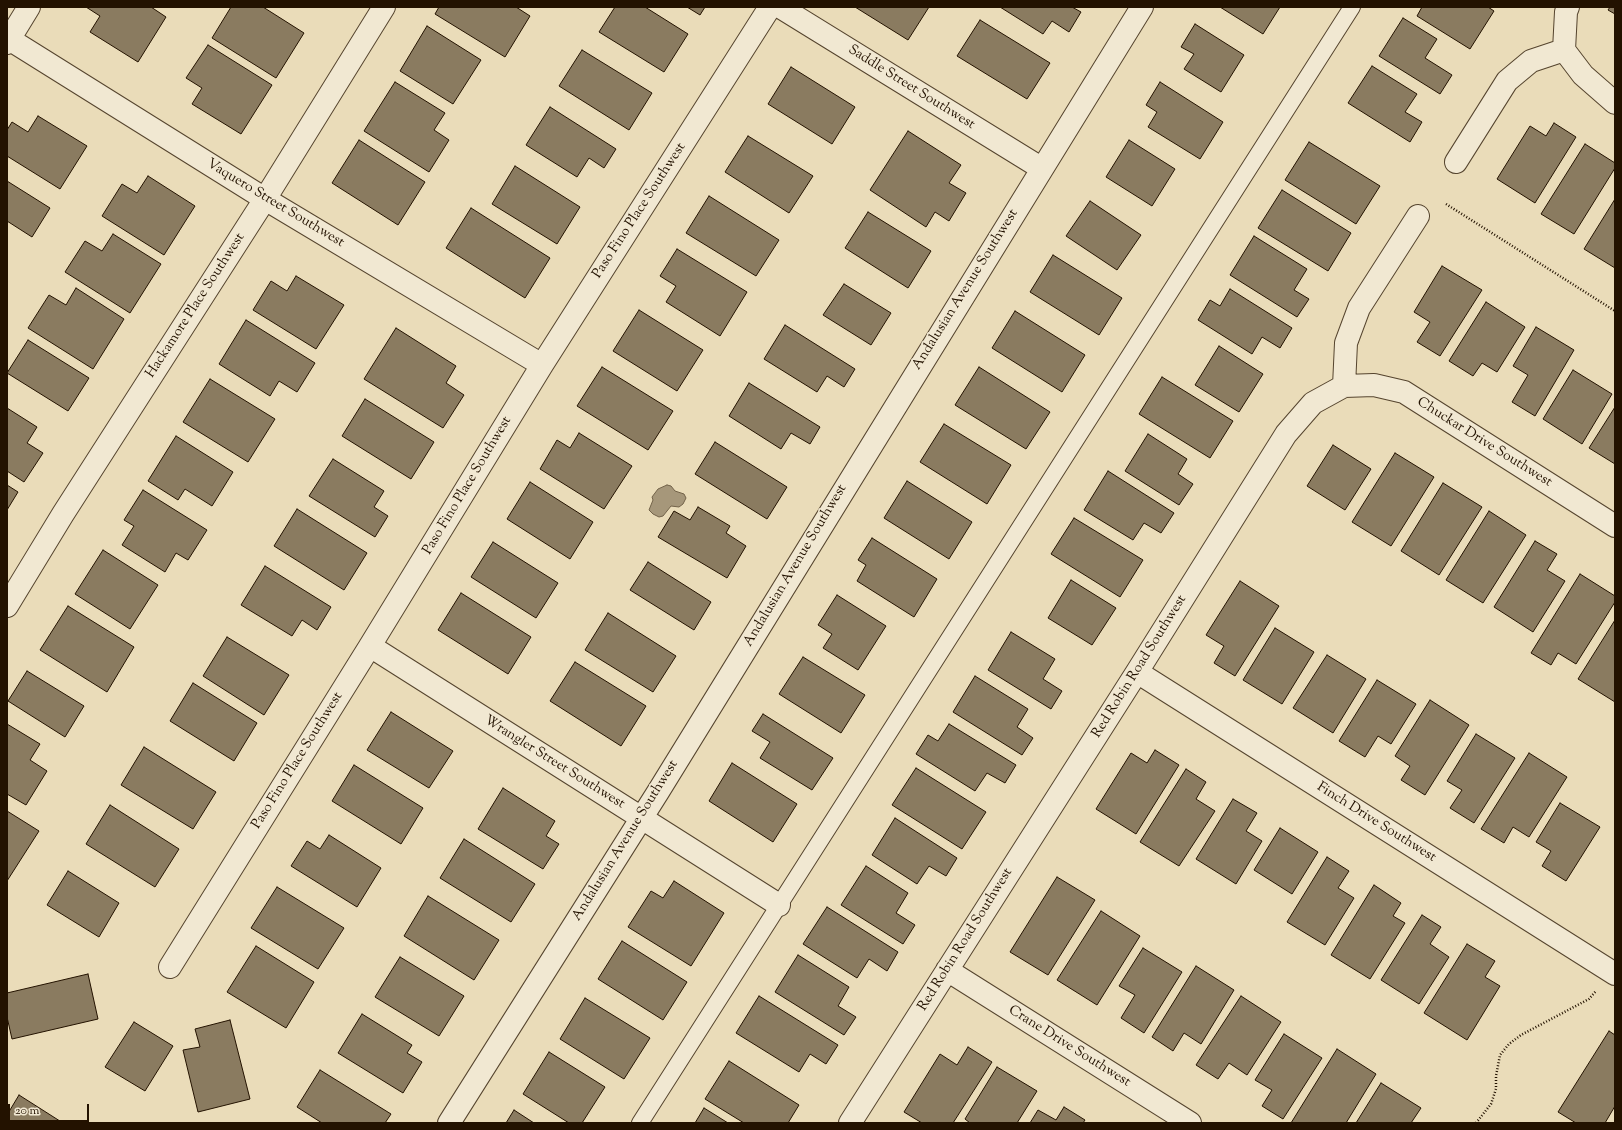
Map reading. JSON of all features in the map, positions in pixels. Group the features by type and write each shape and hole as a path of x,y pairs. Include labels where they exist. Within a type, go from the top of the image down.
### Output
{"street":[{"path":"8,41 29,7"},
{"name":"Hackamore Place Southwest","path":"7,606 67,508 265,199 384,7"},
{"name":"Paso Fino Place Southwest","path":"170,967 370,646 542,365 770,7"},
{"name":"Saddle Street Southwest","path":"780,7 1041,168"},
{"name":"Andalusian Avenue Southwest","path":"449,1123 641,818 1041,168 1142,7"},
{"path":"1568,7 1566,12 1564,50 1583,75 1615,102"},
{"name":"Vaquero Street Southwest","path":"8,41 265,199 542,365"},
{"path":"1456,162 1507,81 1531,61 1564,50"},
{"path":"1344,386 1346,343 1359,308 1418,216"},
{"name":"Chuckar Drive Southwest","path":"1344,386 1374,385 1404,392 1615,526"},
{"name":"Red Robin Road Southwest","path":"850,1123 1137,672 1286,434 1313,403 1344,386"},
{"name":"Wrangler Street Southwest","path":"370,646 779,905"},
{"name":"Finch Drive Southwest","path":"1137,672 1615,974"},
{"name":"Crane Drive Southwest","path":"947,970 1190,1123"}],"lane":[{"path":"640,1123 1352,7"}],"path":[{"path":"1446,204 1615,311"},
{"path":"1476,1123 1491,1104 1496,1089 1496,1076 1500,1055 1509,1044 1526,1032 1589,999 1598,989"}],"shaded area":[{"path":"667,485 671,486 675,491 684,494 686,498 683,504 679,507 671,506 663,516 659,517 649,510 653,500 652,497 658,489"}],"building":[{"path":"86,7 151,7 166,17 138,62 90,32 100,16"},
{"path":"231,7 263,7 304,33 276,78 212,38"},
{"path":"439,7 516,7 530,16 505,57 435,14"},
{"path":"615,7 645,7 688,34 664,72 599,32"},
{"path":"687,7 705,7 700,15"},
{"path":"855,7 929,7 908,40"},
{"path":"1000,7 1072,7 1081,12 1069,32 1052,21 1043,34"},
{"path":"1220,7 1280,7 1263,34"},
{"path":"1422,7 1488,7 1494,11 1470,49 1417,16"},
{"path":"1610,7 1615,7 1615,14 1608,10"},
{"path":"1403,18 1437,39 1425,58 1452,75 1440,94 1379,56"},
{"path":"980,20 1050,63 1027,99 957,56"},
{"path":"1195,24 1244,55 1221,92 1184,69 1194,54 1181,47"},
{"path":"427,26 481,60 453,104 400,71"},
{"path":"208,45 272,85 241,134 192,104 202,88 186,78"},
{"path":"582,50 652,93 629,130 559,86"},
{"path":"1372,66 1417,94 1405,112 1422,122 1410,142 1348,103"},
{"path":"791,67 855,107 832,144 768,104"},
{"path":"395,82 445,113 434,130 449,140 429,172 364,131"},
{"path":"1160,82 1223,122 1200,159 1148,127 1157,112 1146,105"},
{"path":"550,107 616,149 604,168 589,158 577,177 526,145"},
{"path":"38,116 87,146 60,189 7,156 7,130 12,122 28,132"},
{"path":"1554,123 1576,137 1535,203 1497,179 1530,126 1546,136"},
{"path":"908,131 961,165 949,183 966,193 949,221 935,212 926,227 870,190"},
{"path":"748,136 813,176 789,213 725,172"},
{"path":"359,140 425,182 398,225 332,183"},
{"path":"1129,140 1175,169 1152,206 1106,177"},
{"path":"1309,142 1380,186 1356,224 1285,180"},
{"path":"1585,144 1615,163 1615,168 1574,234 1541,214"},
{"path":"515,166 580,207 557,244 492,204"},
{"path":"148,176 195,206 164,255 102,216 122,184 137,193"},
{"path":"7,181 50,208 32,237 7,221"},
{"path":"1282,190 1351,233 1328,271 1258,228"},
{"path":"709,196 779,240 756,276 686,233"},
{"path":"1615,199 1615,268 1584,249"},
{"path":"1090,201 1141,235 1117,270 1066,236"},
{"path":"471,208 550,258 525,298 446,248"},
{"path":"868,212 931,251 908,288 845,248"},
{"path":"113,234 161,264 130,313 65,272 85,241 102,251"},
{"path":"1254,236 1307,269 1294,290 1309,299 1297,317 1230,275"},
{"path":"677,249 747,292 720,336 666,302 676,286 660,276"},
{"path":"1053,255 1122,298 1099,335 1030,292"},
{"path":"1442,266 1482,290 1440,356 1417,342 1430,322 1414,312"},
{"path":"296,276 344,305 316,349 253,310 271,281 287,291"},
{"path":"844,284 891,313 871,345 823,315"},
{"path":"76,288 124,319 93,369 28,328 49,295 66,305"},
{"path":"1230,289 1292,328 1280,348 1262,337 1252,354 1198,320 1210,300 1220,306"},
{"path":"1486,302 1525,327 1497,372 1482,363 1473,376 1449,361"},
{"path":"639,310 703,350 677,391 613,351"},
{"path":"1015,311 1085,355 1062,392 992,348"},
{"path":"246,320 315,363 297,392 279,381 270,396 219,364"},
{"path":"785,325 855,369 844,387 827,376 817,392 764,359"},
{"path":"1536,327 1574,350 1535,416 1512,402 1528,375 1513,366"},
{"path":"396,328 456,366 446,383 464,395 443,428 364,379"},
{"path":"28,340 89,378 68,411 7,373"},
{"path":"1219,346 1263,374 1239,412 1195,385"},
{"path":"602,367 673,411 648,450 577,406"},
{"path":"979,367 1050,412 1026,449 955,405"},
{"path":"1573,370 1612,394 1582,444 1543,419"},
{"path":"1162,377 1233,421 1210,458 1139,414"},
{"path":"210,379 275,419 248,462 183,422"},
{"path":"749,383 820,427 810,444 791,433 781,449 729,416"},
{"path":"365,399 434,442 411,479 342,436"},
{"path":"1615,407 1615,464 1589,448"},
{"path":"7,408 37,427 27,443 43,453 24,482 7,471"},
{"path":"944,424 1011,465 987,504 920,462"},
{"path":"579,433 632,466 604,509 540,469 557,440 570,448"},
{"path":"1148,434 1187,459 1178,474 1193,484 1179,505 1125,471"},
{"path":"176,436 233,472 212,506 185,489 178,500 148,481"},
{"path":"715,442 787,487 767,519 695,474"},
{"path":"1333,445 1371,469 1345,510 1307,486"},
{"path":"1395,453 1434,477 1391,546 1352,522"},
{"path":"333,459 384,491 374,507 388,516 375,537 309,496"},
{"path":"1108,471 1174,513 1161,533 1144,523 1133,540 1084,510"},
{"path":"907,481 972,522 949,559 884,518"},
{"path":"530,482 593,522 570,559 507,519"},
{"path":"1443,483 1482,507 1439,575 1401,551"},
{"path":"7,485 18,492 7,510"},
{"path":"143,490 207,530 188,560 176,553 165,572 122,545 134,526 124,520"},
{"path":"698,507 730,526 726,533 746,546 727,578 658,537 674,511 690,520"},
{"path":"297,509 367,553 344,590 274,546"},
{"path":"1489,511 1526,535 1483,603 1446,580"},
{"path":"1074,518 1143,560 1120,597 1051,554"},
{"path":"872,538 937,579 914,617 857,581 866,565 858,560"},
{"path":"1535,541 1557,554 1547,570 1565,581 1533,632 1494,607"},
{"path":"493,542 558,583 536,618 471,577"},
{"path":"103,550 158,585 130,629 75,594"},
{"path":"648,562 711,602 694,630 630,590"},
{"path":"265,566 331,607 317,630 302,620 292,636 241,605"},
{"path":"1580,574 1615,596 1615,602 1576,664 1558,653 1551,665 1531,653"},
{"path":"1071,580 1116,608 1092,645 1048,618"},
{"path":"1240,581 1279,606 1235,676 1214,663 1224,646 1206,635"},
{"path":"461,593 531,637 508,674 438,630"},
{"path":"837,595 886,626 858,670 823,648 832,634 818,625"},
{"path":"68,606 134,647 107,692 40,650"},
{"path":"608,613 676,656 653,692 585,650"},
{"path":"1615,620 1615,702 1578,679"},
{"path":"1275,628 1314,652 1282,704 1243,680"},
{"path":"1011,632 1055,659 1043,679 1062,691 1051,709 988,670"},
{"path":"227,637 289,675 264,715 203,676"},
{"path":"1327,655 1366,679 1333,733 1293,708"},
{"path":"803,657 865,695 841,733 779,694"},
{"path":"575,662 646,706 621,746 550,701"},
{"path":"27,671 84,706 65,737 8,701"},
{"path":"975,676 1028,709 1017,727 1033,738 1022,755 953,712"},
{"path":"1377,680 1416,704 1391,744 1378,736 1365,757 1339,741"},
{"path":"193,683 257,723 234,761 170,721"},
{"path":"1430,700 1469,725 1425,795 1401,780 1410,766 1395,756"},
{"path":"391,712 453,751 429,788 367,750"},
{"path":"763,714 833,758 812,790 760,758 770,742 752,731"},
{"path":"7,724 40,744 30,760 47,771 26,805 7,794"},
{"path":"949,724 1016,765 1005,783 987,773 975,791 916,754 928,735 938,741"},
{"path":"1476,734 1515,758 1474,823 1450,808 1462,790 1447,781"},
{"path":"144,747 216,792 193,829 121,785"},
{"path":"1155,750 1179,765 1136,834 1096,809 1131,753 1147,763"},
{"path":"1529,753 1567,777 1529,837 1513,827 1504,843 1481,829"},
{"path":"732,763 797,804 773,842 709,801"},
{"path":"354,765 423,808 401,844 332,801"},
{"path":"916,768 986,812 962,849 892,805"},
{"path":"1186,769 1206,782 1196,799 1215,811 1179,866 1140,842"},
{"path":"503,788 555,821 546,836 559,844 543,869 478,829"},
{"path":"1233,799 1257,813 1246,831 1262,841 1236,884 1196,859"},
{"path":"1560,803 1600,827 1566,881 1542,866 1551,851 1536,842"},
{"path":"110,805 179,849 155,887 86,844"},
{"path":"7,811 39,831 7,881"},
{"path":"895,818 957,858 946,876 929,866 917,884 872,855"},
{"path":"1280,828 1318,852 1292,894 1254,870"},
{"path":"329,835 381,868 357,907 291,866 307,841 320,849"},
{"path":"464,839 535,884 511,922 440,878"},
{"path":"1327,857 1349,871 1338,888 1354,898 1325,945 1287,922"},
{"path":"866,866 908,893 896,913 915,925 903,944 841,905"},
{"path":"68,871 119,903 99,937 47,905"},
{"path":"1057,877 1095,900 1048,975 1010,952"},
{"path":"674,881 724,913 691,966 628,927 651,891 663,898"},
{"path":"1374,885 1401,903 1393,916 1405,923 1370,979 1331,955"},
{"path":"277,887 344,928 318,969 251,928"},
{"path":"428,896 499,940 474,980 404,936"},
{"path":"827,907 898,952 887,971 869,959 857,978 803,944"},
{"path":"1101,911 1140,936 1097,1005 1057,980"},
{"path":"1422,915 1441,927 1430,944 1449,957 1419,1004 1381,980"},
{"path":"622,941 687,982 663,1020 598,979"},
{"path":"1467,944 1495,961 1485,977 1500,986 1467,1040 1424,1013"},
{"path":"256,946 314,982 286,1028 227,992"},
{"path":"1143,948 1182,972 1144,1033 1121,1018 1135,995 1119,986"},
{"path":"798,955 849,987 838,1006 856,1017 844,1035 775,992"},
{"path":"400,957 464,996 439,1036 375,997"},
{"path":"1196,966 1234,990 1201,1044 1184,1033 1173,1051 1152,1037"},
{"path":"88,974 98,1019 12,1039 7,1017 7,993"},
{"path":"759,996 838,1045 826,1064 810,1054 799,1072 736,1033"},
{"path":"1241,996 1281,1022 1247,1075 1229,1063 1218,1079 1196,1065"},
{"path":"585,998 650,1038 624,1079 560,1039"},
{"path":"362,1014 412,1045 407,1053 422,1062 403,1093 338,1053"},
{"path":"230,1020 250,1099 198,1112 183,1050 200,1047 195,1029"},
{"path":"134,1022 173,1046 145,1091 105,1067"},
{"path":"1609,1031 1615,1035 1615,1106 1605,1123 1576,1123 1558,1112"},
{"path":"1284,1034 1322,1058 1283,1119 1262,1106 1272,1090 1255,1080"},
{"path":"968,1047 992,1062 953,1123 922,1123 904,1112 940,1054 957,1065"},
{"path":"1337,1049 1376,1074 1346,1123 1291,1123"},
{"path":"549,1052 605,1087 582,1123 569,1123 523,1094"},
{"path":"729,1061 799,1105 788,1123 744,1123 705,1099"},
{"path":"997,1067 1037,1091 1017,1123 970,1123 965,1119"},
{"path":"320,1070 391,1114 385,1123 322,1123 297,1107"},
{"path":"1381,1083 1421,1108 1411,1123 1356,1123"},
{"path":"19,1095 63,1123 7,1123 7,1115"},
{"path":"1064,1107 1085,1120 1083,1123 1030,1123 1038,1110 1056,1120"},
{"path":"704,1108 728,1123 695,1123"},
{"path":"514,1110 534,1123 506,1123"}]}
